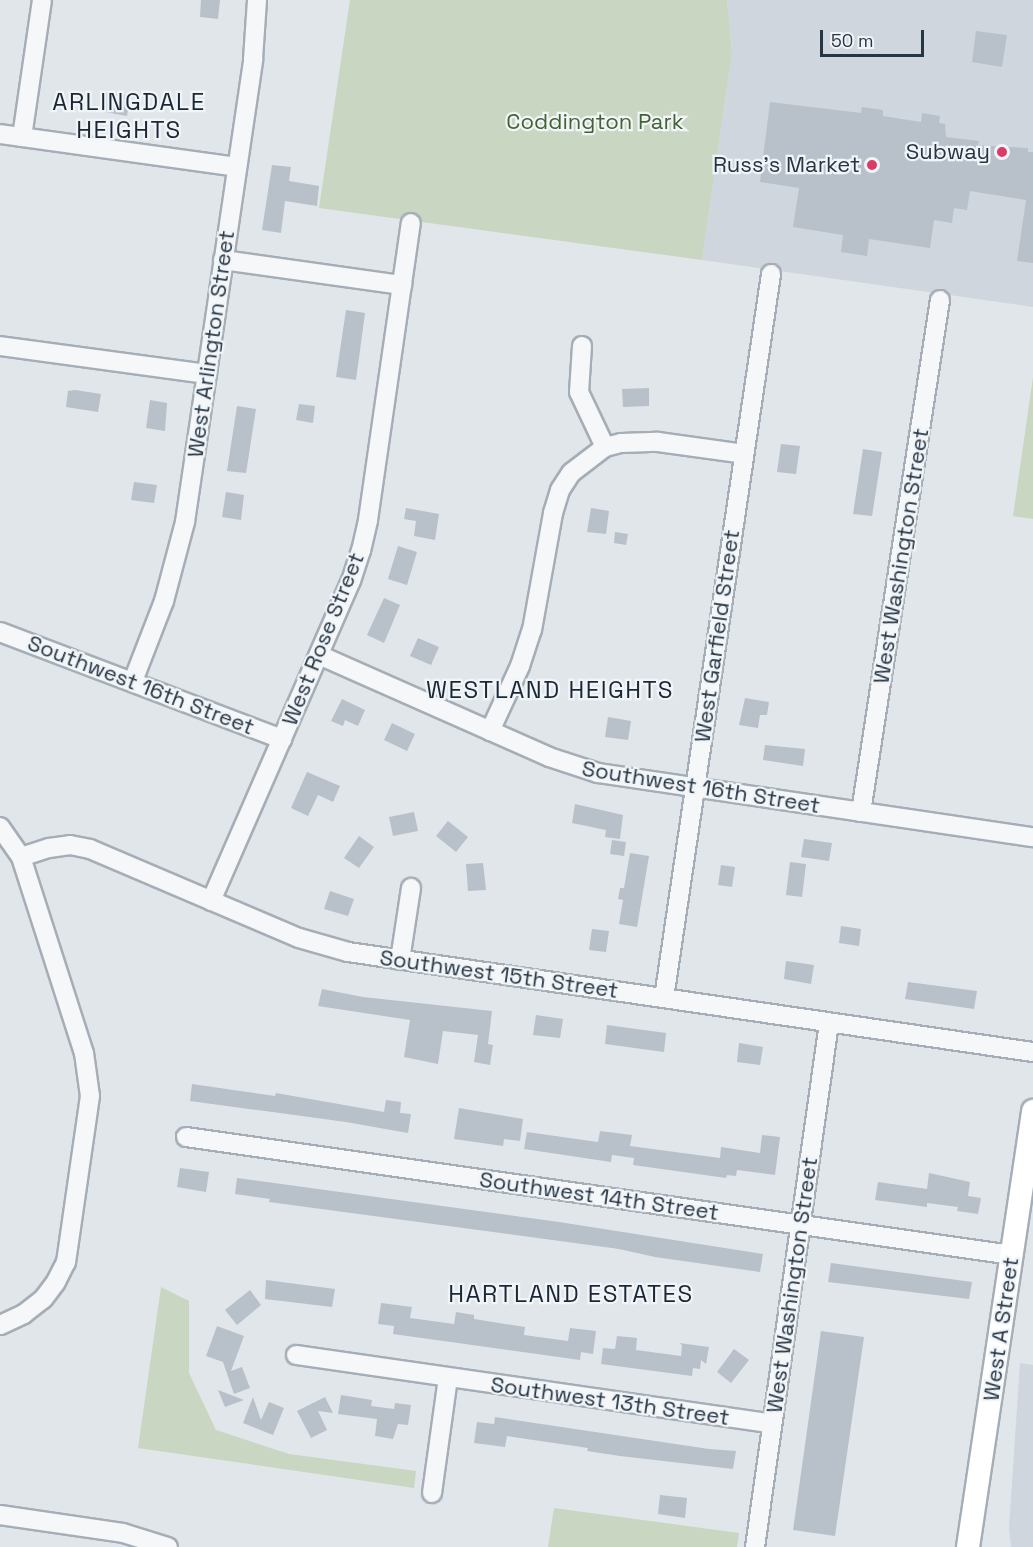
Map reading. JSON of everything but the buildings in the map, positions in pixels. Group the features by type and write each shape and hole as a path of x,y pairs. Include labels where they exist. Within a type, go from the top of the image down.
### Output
{"main road":[{"name":"West A Street","path":"968,1547 1033,1111"}],"street":[{"path":"21,137 42,0"},
{"name":"West Arlington Street","path":"133,681 176,564 185,522 253,59 257,0"},
{"path":"0,134 237,167"},
{"name":"West Rose Street","path":"211,901 319,655 361,551 411,223"},
{"path":"223,260 402,285"},
{"name":"West Garfield Street","path":"664,998 771,274"},
{"name":"West Washington Street","path":"861,812 940,300"},
{"path":"0,346 207,374"},
{"path":"582,346 579,392 605,447"},
{"path":"490,731 520,666 532,630 553,513 560,490 571,473 605,447 639,441 744,454"},
{"name":"Southwest 16th Street","path":"0,632 282,739"},
{"name":"Southwest 16th Street","path":"319,655 573,766 695,788 1033,837"},
{"path":"0,827 21,857 84,1053 90,1096 66,1262 56,1282 43,1299 24,1314 0,1325"},
{"name":"Southwest 15th Street","path":"21,857 48,848 70,846 90,849 315,943 348,952 1033,1052"},
{"path":"400,960 411,888"},
{"name":"West Washington Street","path":"754,1547 829,1023"},
{"name":"Southwest 14th Street","path":"186,1137 1012,1255"},
{"name":"Southwest 13th Street","path":"296,1355 772,1424"},
{"path":"432,1493 448,1378"},
{"path":"0,1515 123,1533 168,1547"}],"shaded area":[{"path":"727,0 1033,0 1033,307 702,260 732,52"},
{"path":"1020,1363 1033,1365 1033,1547 1011,1547 1009,1528"}],"green space":[{"name":"Coddington Park","path":"350,0 727,0 732,52 702,260 319,208"},
{"path":"1033,377 1033,519 1013,516"},
{"path":"161,1287 189,1301 189,1373 216,1430 289,1454 416,1471 414,1488 138,1448"},
{"path":"554,1508 739,1533 737,1547 548,1547"}],"place":[{"name":"Subway","path":"1002,152"},
{"name":"Russ's Market","path":"872,165"}],"district":[{"name":"ARLINGDALE HEIGHTS","path":"129,116"},
{"name":"WESTLAND HEIGHTS","path":"550,690"},
{"name":"HARTLAND ESTATES","path":"571,1294"}]}
